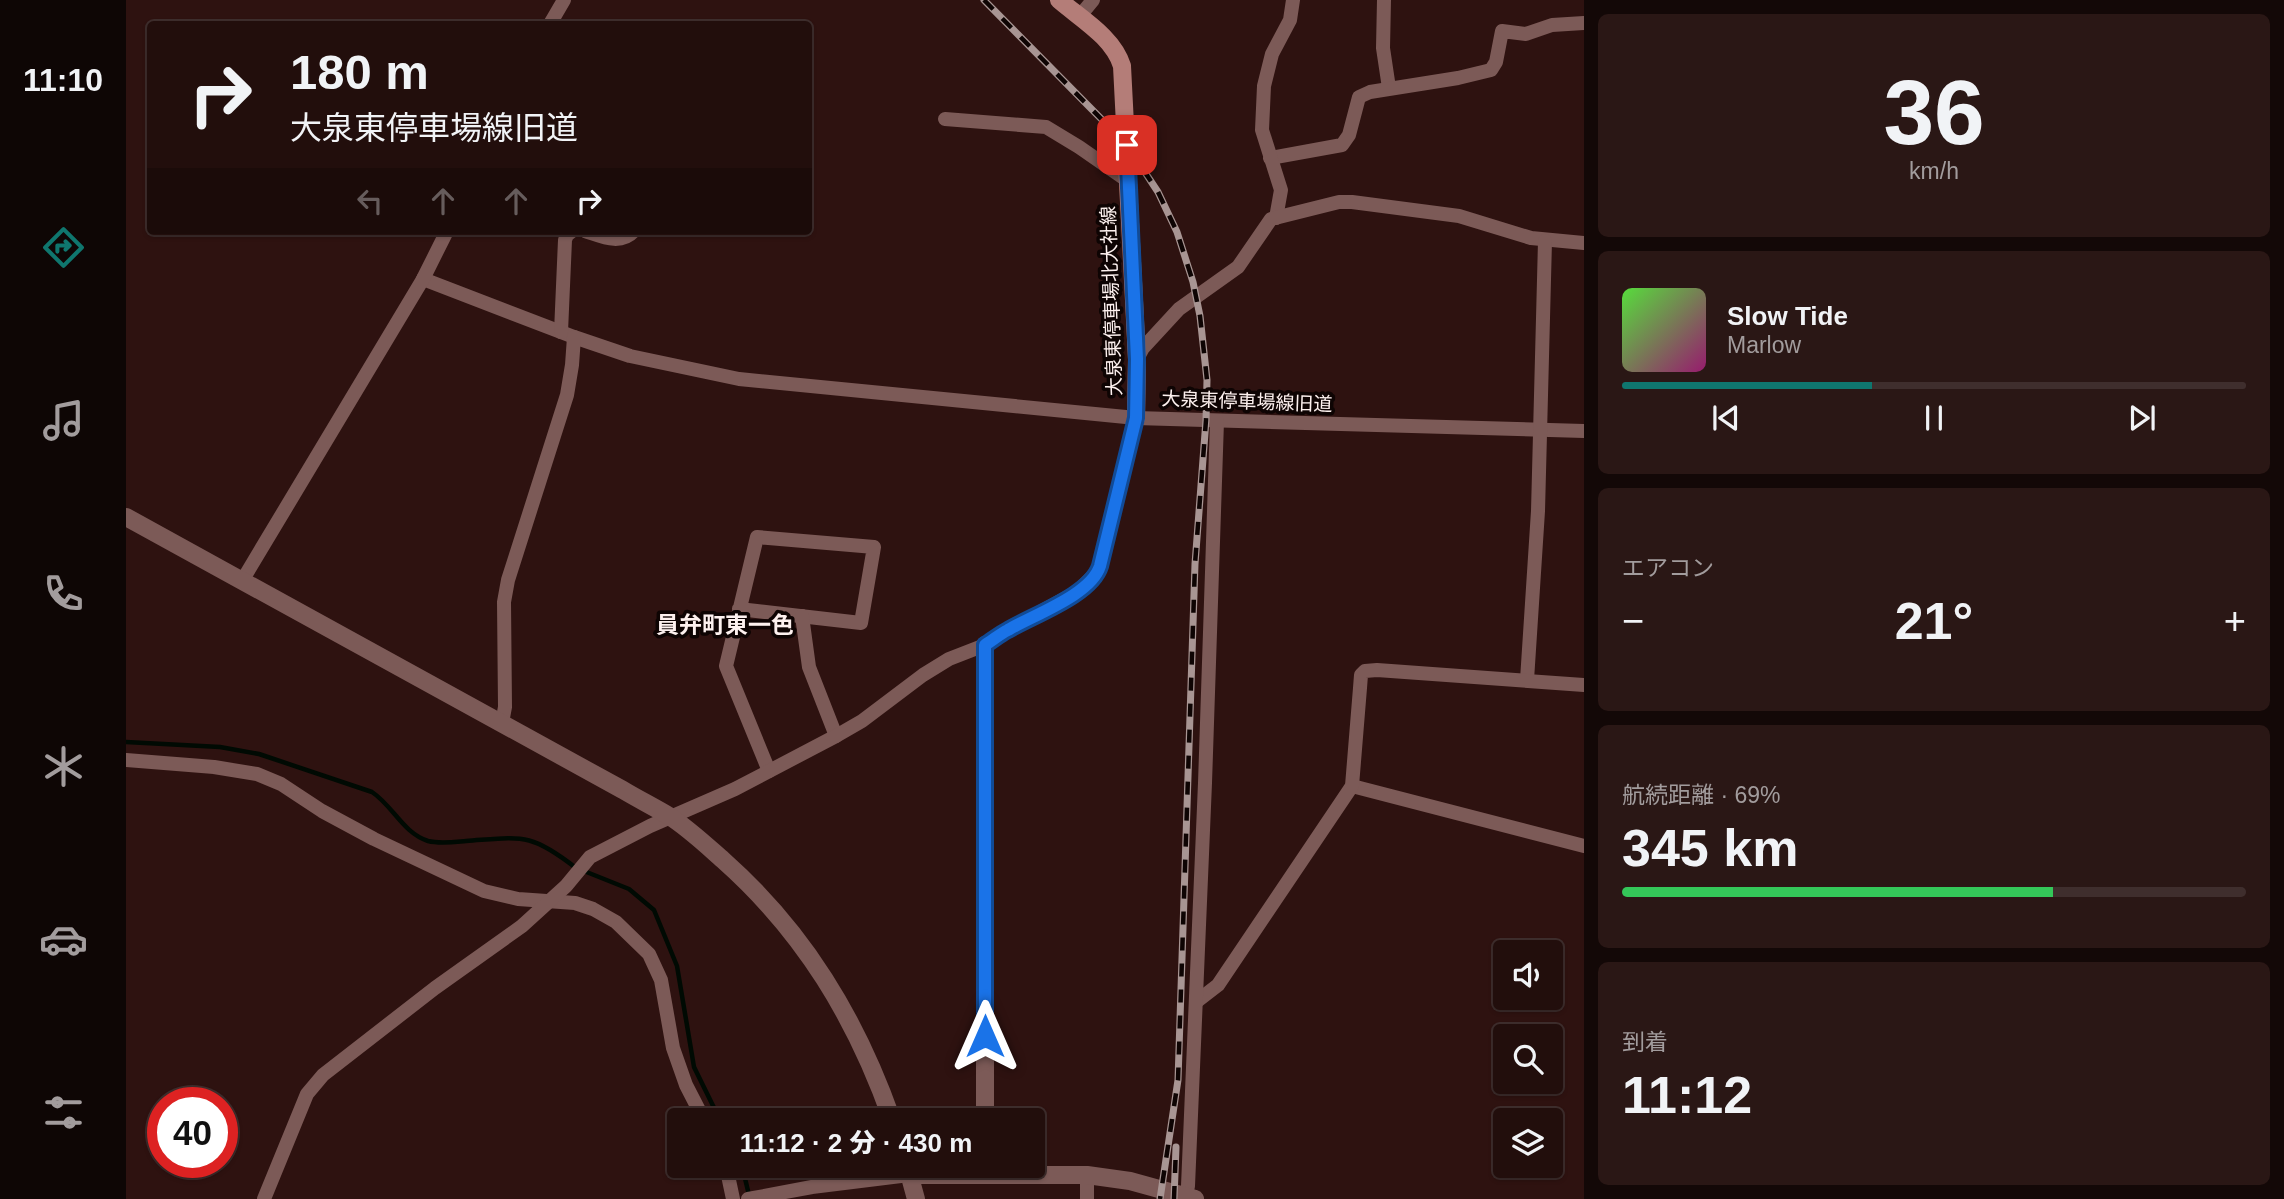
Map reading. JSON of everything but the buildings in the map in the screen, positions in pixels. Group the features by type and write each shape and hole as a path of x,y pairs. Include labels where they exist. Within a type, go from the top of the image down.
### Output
{"main road":[{"name":"大泉東停車場北大社線","path":"1059,0 1104,38 1119,57 1122,66 1137,359 1136,418"}],"street":[{"path":"552,21 564,0"},
{"path":"1079,17 1093,0"},
{"path":"1276,218 1281,190 1262,130 1264,86 1272,54 1290,20 1293,0"},
{"path":"1384,0 1382,48 1389,88"},
{"path":"1270,158 1342,145 1349,135 1359,97 1370,92 1491,70 1496,62 1502,31 1527,34 1552,25 1584,23"},
{"path":"945,119 1046,127 1128,181"},
{"path":"1137,359 1143,348 1180,309 1238,267 1271,219 1339,202 1352,202 1459,216 1545,241 1584,243"},
{"path":"242,581 423,279 445,235"},
{"path":"502,723 505,708 504,603 508,580 567,394 572,365 567,335 567,235"},
{"path":"599,235 616,240 630,235"},
{"path":"1527,680 1541,431 1545,241"},
{"path":"423,279 567,335 630,356 739,379 1136,418"},
{"name":"大泉東停車場線旧道","path":"551,901 590,857 735,789 836,736 862,721 949,659 985,645 1077,592 1095,577 1100,566 1136,418 1584,431"},
{"path":"1045,1173 1130,1181 1191,1197 1188,1186 1217,421"},
{"path":"126,517 671,817 744,879 788,926 834,990 879,1083 888,1108"},
{"path":"739,609 860,623 874,547 757,537 739,609 726,666 769,771"},
{"path":"802,616 809,667 836,736"},
{"path":"985,645 985,1108"},
{"path":"1196,1002 1218,985 1352,786 1361,676 1364,671 1584,685"},
{"path":"126,760 214,767 257,774 374,839 484,891 517,900 575,903 593,909 616,922 649,954 661,980 673,1048 686,1085 698,1108"},
{"path":"1352,786 1584,845"},
{"path":"264,1199 307,1094 323,1075 435,988 522,926 551,901"},
{"path":"1087,1175 1087,1199"},
{"path":"729,1178 733,1199"},
{"path":"755,1198 863,1178"},
{"path":"910,1178 916,1199"}],"waterway":[{"path":"126,742 220,747 259,754 372,792 405,826 428,841 442,843 500,838 525,840 547,848 576,868"},
{"path":"584,871 629,889 654,910 677,966 694,1067 714,1108"},
{"path":"745,1178 749,1195"}],"railway":[{"path":"984,0 1127,145 1158,192 1177,232 1193,282 1200,316 1207,380 1206,420 1195,564 1178,1080 1160,1199"},
{"path":"1174,1199 1176,1147"}],"district":[{"name":"員弁町東一色","path":"725,625"}],"route":[{"path":"985,1036 985,645 1077,592 1095,577 1100,566 1136,418 1137,359 1127,145"}]}
